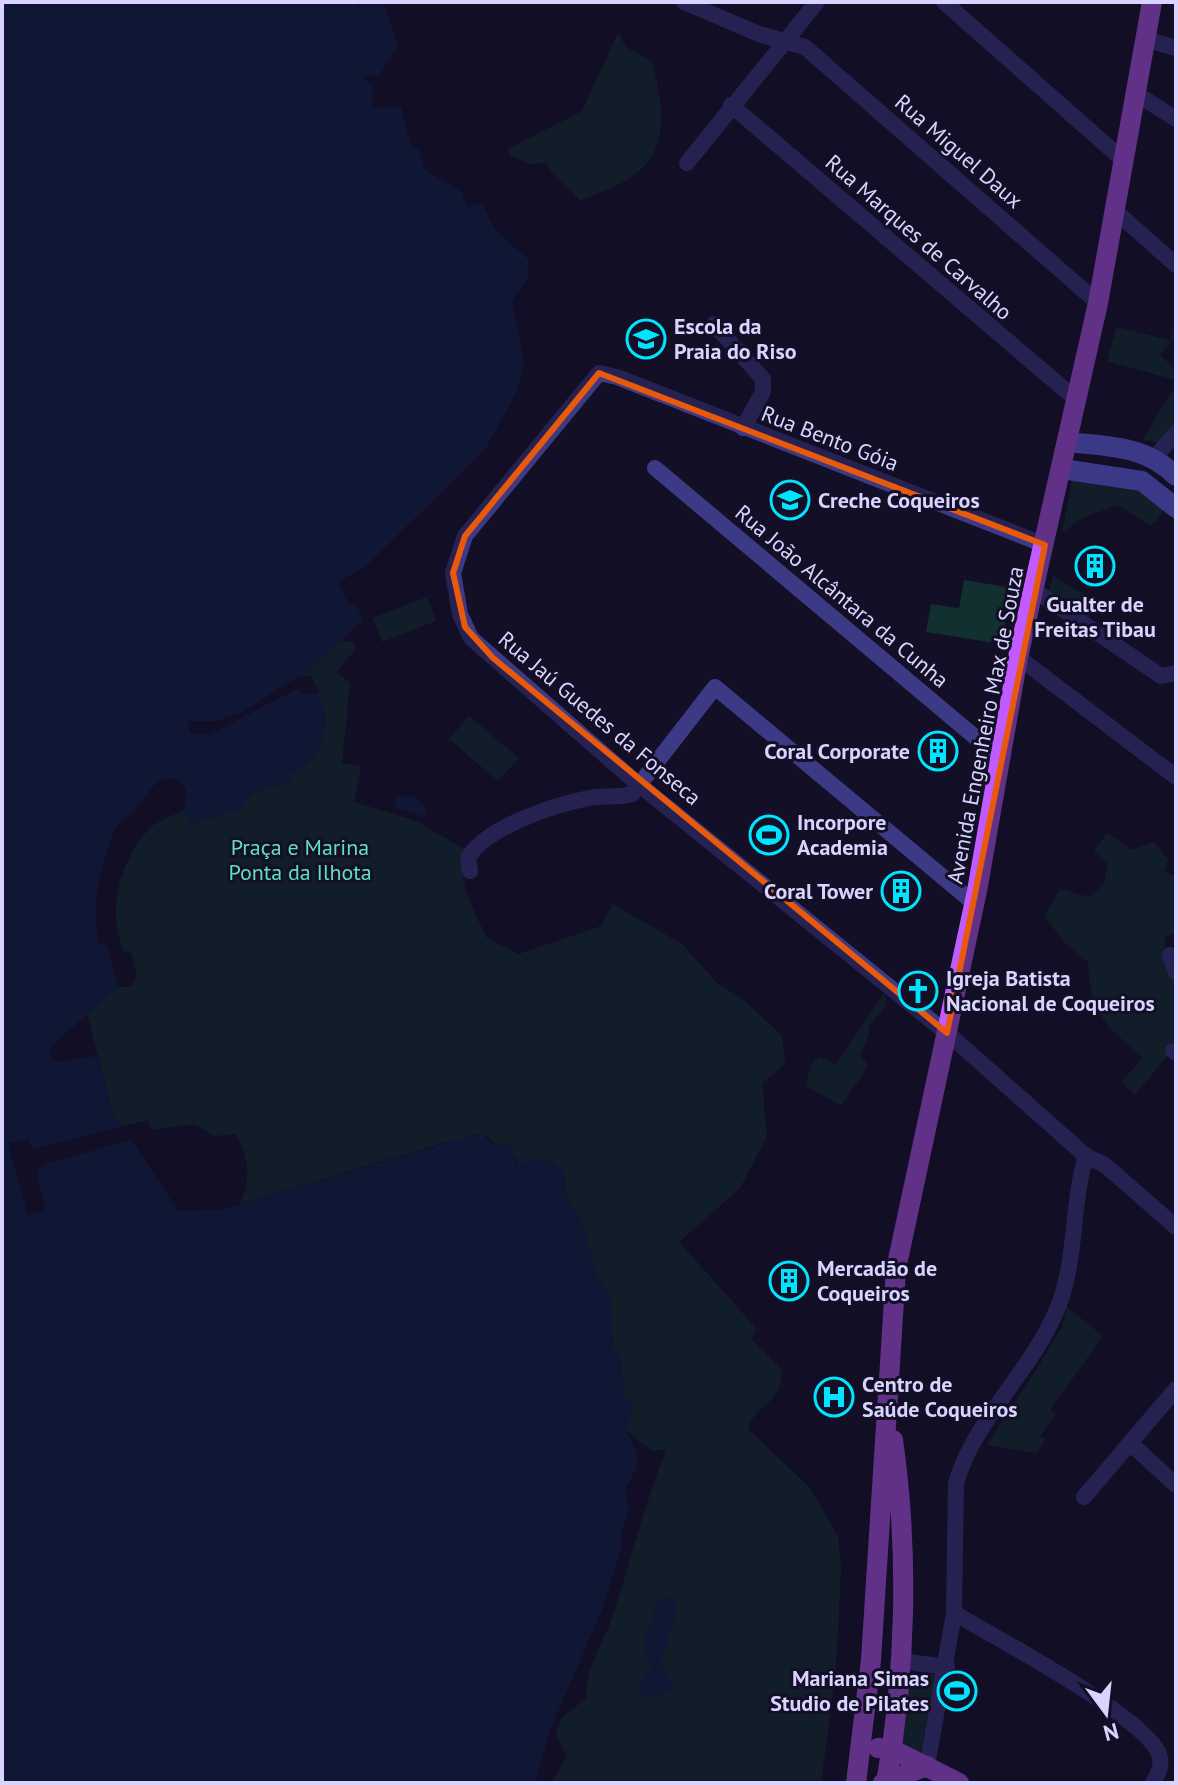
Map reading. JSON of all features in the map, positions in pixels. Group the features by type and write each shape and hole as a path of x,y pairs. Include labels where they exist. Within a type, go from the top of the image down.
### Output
{"main road":[{"name":"Avenida Engenheiro Max de Souza","path":"856,1783 872,1648 879,1486 889,1412 890,1315 896,1269 974,903 1018,657 1098,303 1122,159 1148,40 1152,2"},
{"path":"1069,442 1126,449 1155,457 1176,476"},
{"path":"1142,481 1155,457"},
{"path":"1062,469 1142,481 1176,508"},
{"name":"Avenida Engenheiro Max de Souza","path":"885,1783 900,1661 898,1490 889,1412"},
{"path":"862,1747 891,1749 959,1783"},
{"path":"885,1783 927,1766"}],"street":[{"name":"Rua Miguel Daux","path":"684,2 759,34 805,47 1098,303"},
{"path":"687,163 817,2"},
{"path":"944,2 1122,159"},
{"path":"1148,40 1176,48"},
{"path":"1135,93 1176,119"},
{"name":"Rua Marques de Carvalho","path":"731,105 1078,401"},
{"path":"1113,209 1176,265"},
{"path":"714,324 763,379 763,392 743,428"},
{"name":"Rua Bento Góia","path":"599,373 617,377 1045,545"},
{"name":"Rua Jaú Guedes da Fonseca","path":"599,373 465,536 453,573 460,614 471,638 631,778 641,782 947,1033 1086,1156 1105,1165 1176,1227"},
{"path":"1155,457 1176,433"},
{"name":"Rua João Alcântara da Cunha","path":"655,468 1000,758"},
{"path":"1034,590 1161,676 1176,673"},
{"path":"1018,657 1176,777"},
{"path":"470,871 468,858 476,844 489,835 574,802 628,796 715,687 974,903"},
{"path":"1170,955 1176,972"},
{"path":"927,1766 947,1667 954,1613 956,1483 962,1462 1020,1375 1059,1306 1086,1156"},
{"path":"1084,1497 1176,1389"},
{"path":"1130,1443 1176,1485"},
{"path":"954,1613 1129,1722 1155,1747 1160,1757 1161,1769 1153,1783"},
{"path":"900,1661 947,1667"}],"highlighted area":[{"path":"599,373 1045,545 947,1033 493,658 465,627 453,573 465,536"}],"green space":[{"path":"618,33 626,47 652,62 661,114 660,134 654,152 644,166 628,179 580,200 552,173 546,162 531,165 510,155 508,149 582,111"},
{"path":"1176,318 1176,336 1160,355 1176,370 1176,380 1107,361 1117,327 1171,341"},
{"path":"1176,385 1176,425 1162,443 1142,440"},
{"path":"1073,475 1138,485 1164,509 1156,522 1149,525 1118,505 1082,518 1062,533"},
{"path":"1053,576 1099,603 1086,621 1049,593"},
{"path":"964,580 1012,588 1001,644 926,632 931,604 959,608"},
{"path":"427,597 436,621 382,642 373,618"},
{"name":"Praça e Marina Ponta da Ilhota","path":"339,640 355,643 354,651 336,672 350,683 342,763 361,766 354,802 416,821 466,850 464,883 487,938 519,954 601,926 613,904 682,944 717,983 744,1000 782,1036 785,1064 762,1083 767,1136 740,1188 679,1242 756,1328 752,1340 782,1370 778,1390 756,1414 748,1429 810,1488 838,1537 841,1569 836,1669 821,1783 551,1783 567,1757 556,1733 561,1719 586,1698 592,1664 615,1610 645,1509 667,1449 652,1451 627,1431 634,1405 624,1396 620,1356 613,1348 611,1301 596,1273 583,1224 566,1196 564,1172 533,1159 519,1164 507,1144 497,1147 488,1136 473,1134 462,1141 443,1143 240,1204 247,1169 236,1134 214,1136 195,1124 151,1130 148,1120 122,1126 113,1113 87,1013 118,987 132,987 137,975 131,953 124,951 116,920 119,887 131,855 150,828 162,820 184,810 187,818 291,780 288,775 324,738 324,707 304,674"},
{"path":"469,716 519,758 498,781 449,739"},
{"path":"1107,833 1132,850 1154,842 1168,860 1164,872 1176,876 1176,933 1164,937 1168,964 1176,977 1176,1045 1135,1095 1121,1082 1143,1058 1102,1018 1092,995 1088,962 1066,944 1044,916 1060,889 1089,897 1104,884 1108,864 1094,851"},
{"path":"884,993 887,1004 868,1027 869,1035 860,1054 868,1066 841,1106 806,1085 811,1065 819,1057 836,1064"},
{"path":"1067,1307 1103,1336 1050,1410 1056,1413 1040,1436 1046,1439 1037,1453 987,1445 1043,1359 1062,1326"},
{"path":"935,1674 920,1754 901,1744 909,1676"}],"water":[{"path":"2,2 357,2 359,8 364,2 384,2 398,47 379,75 361,77 372,84 373,108 401,107 411,146 418,148 425,170 462,192 467,206 482,204 495,230 528,259 528,278 512,301 524,363 517,391 486,448 365,567 338,582 349,605 356,604 363,620 304,674 324,707 326,718 323,738 314,757 307,765 289,775 292,780 253,794 241,809 191,825 184,810 186,790 178,781 170,778 162,780 115,830 101,872 96,901 96,930 99,944 107,945 118,987 49,1048 53,1062 97,1056 113,1113 122,1126 31,1150 28,1138 8,1144 28,1214 45,1209 36,1172 44,1164 132,1140 178,1211 220,1210 481,1133 497,1147 513,1144 514,1159 518,1164 533,1159 553,1161 564,1172 566,1196 583,1224 596,1273 611,1301 613,1347 620,1356 624,1396 634,1405 627,1431 637,1453 637,1467 625,1489 629,1509 621,1532 622,1545 603,1607 550,1730 535,1783 2,1783"},
{"path":"412,796 426,806 426,817 396,807 394,797"},
{"path":"670,1597 678,1605 661,1664 674,1688 664,1695 644,1697 638,1688 651,1667 643,1644 657,1601"}],"pier":[{"path":"299,676 311,676 320,693 301,695 299,688 209,735 190,733 188,721 217,721 240,713"},
{"path":"126,1125 123,1130 32,1154 25,1143 13,1146 31,1210 41,1207 32,1172 42,1160 131,1136 135,1138 44,1164 36,1172 46,1210 28,1215 8,1144 28,1138 32,1150"}],"place":[{"name":"Escola da Praia do Riso","path":"646,339"},
{"name":"Creche Coqueiros","path":"790,500"},
{"name":"Gualter de Freitas Tibau","path":"1095,566"},
{"name":"Coral Corporate","path":"938,751"},
{"name":"Incorpore Academia","path":"769,835"},
{"name":"Coral Tower","path":"901,891"},
{"name":"Igreja Batista Nacional de Coqueiros","path":"918,991"},
{"name":"Mercadão de Coqueiros","path":"789,1281"},
{"name":"Centro de Saúde Coqueiros","path":"834,1397"},
{"name":"Mariana Simas Studio de Pilates","path":"957,1691"}]}
